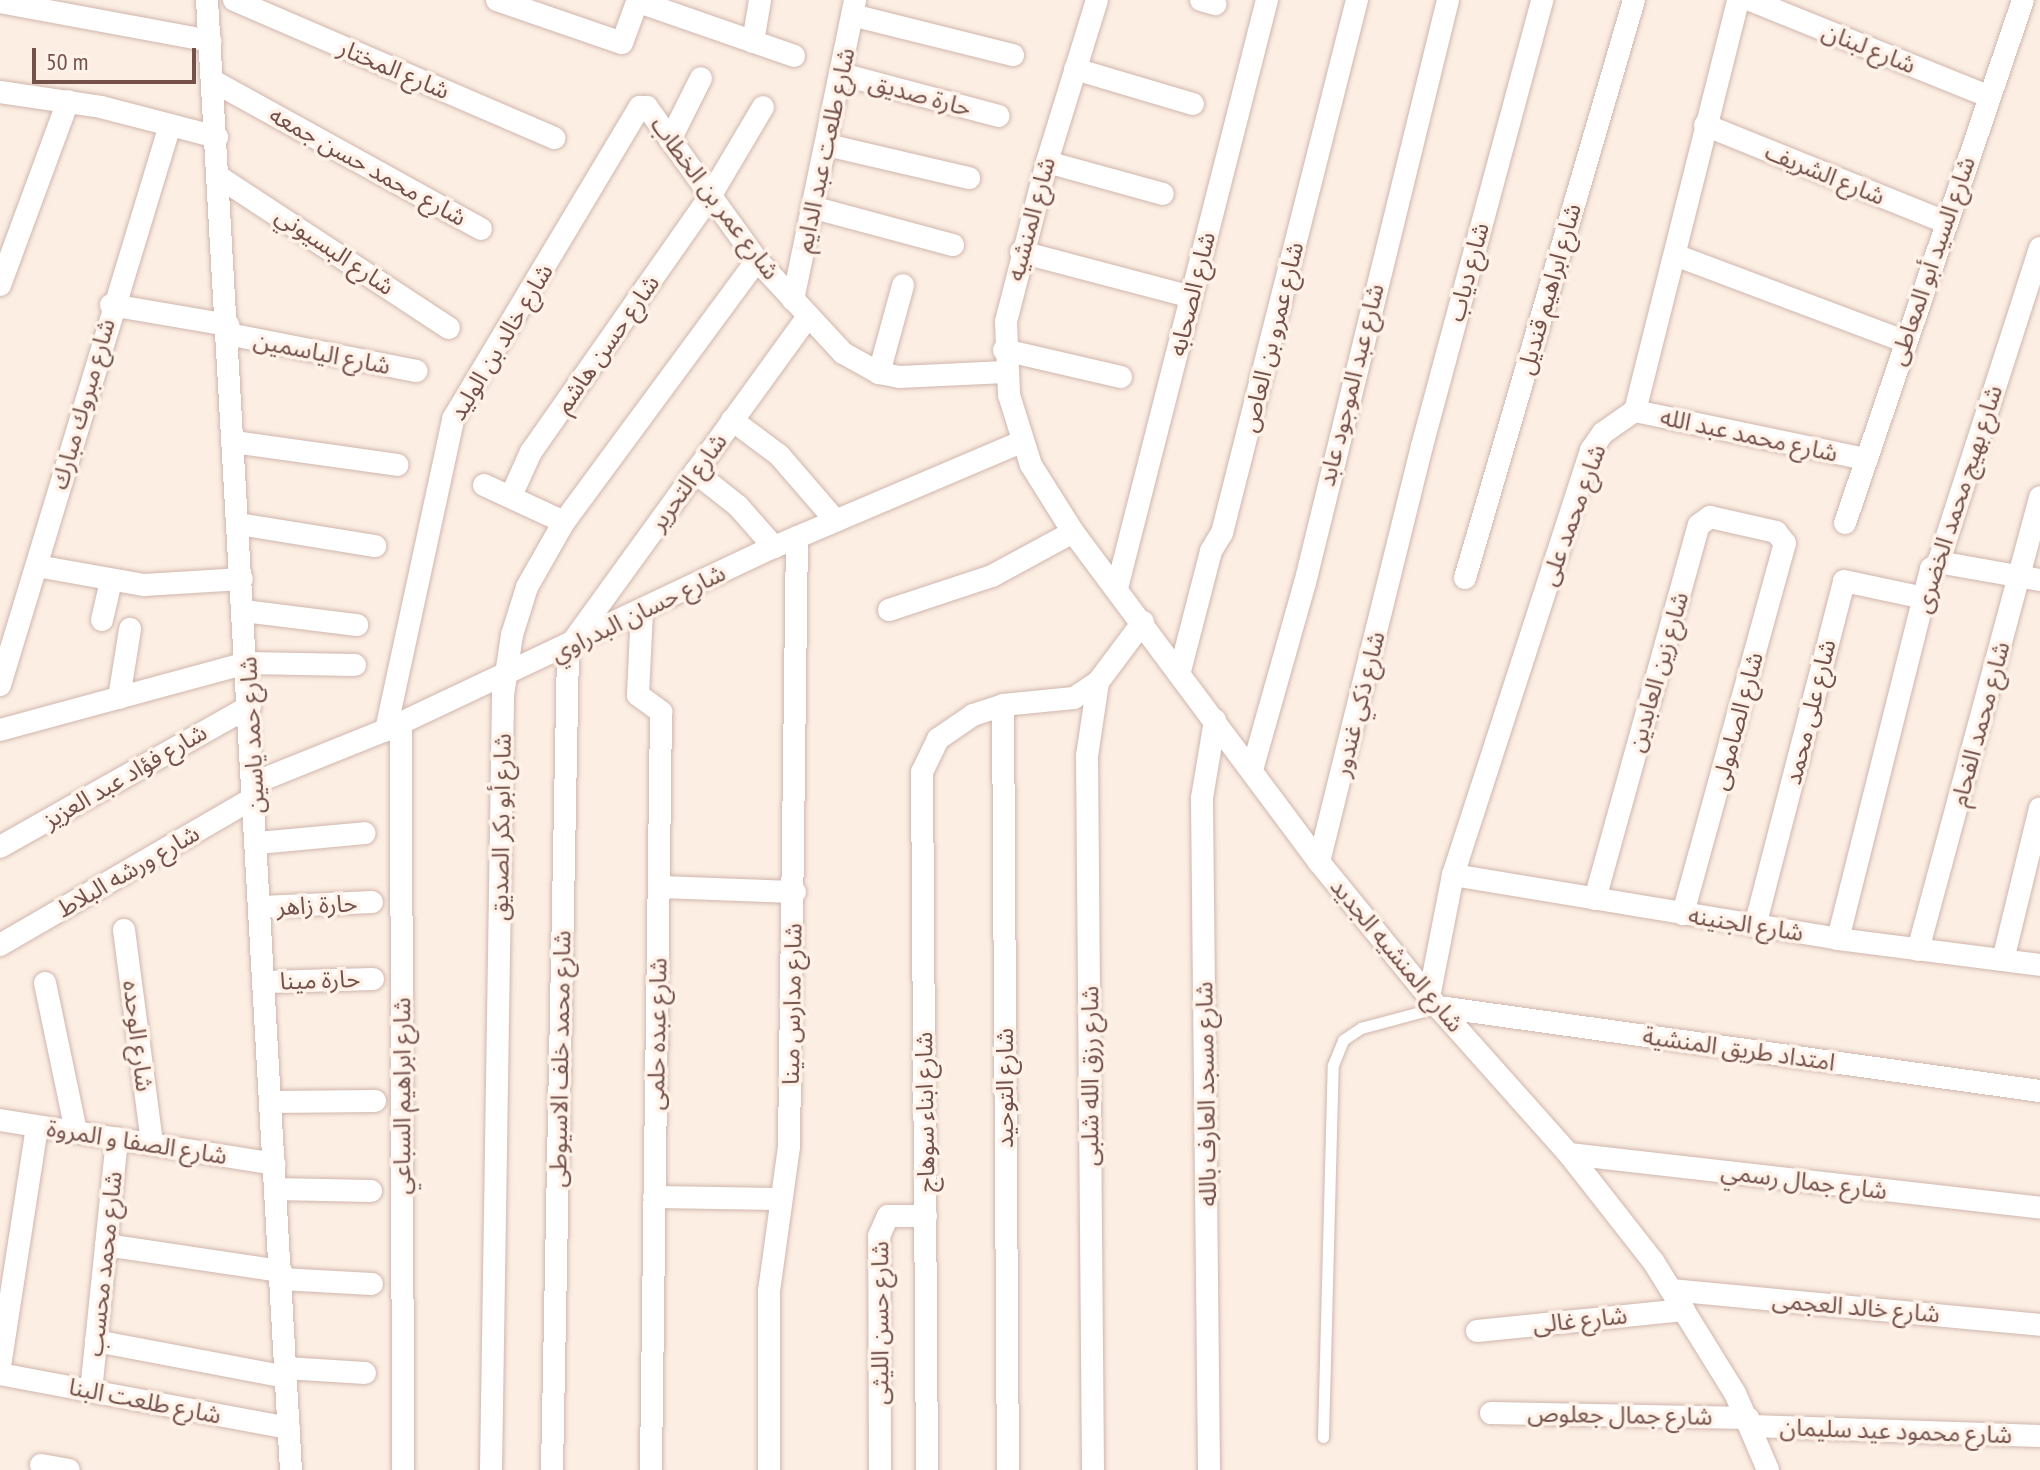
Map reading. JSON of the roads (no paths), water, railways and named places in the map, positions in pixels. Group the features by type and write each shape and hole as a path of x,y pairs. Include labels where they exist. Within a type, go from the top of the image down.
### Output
{"street":[{"name":"شارع حمد ياسين","path":"207,0 262,907 291,1470"},
{"name":"شارع المختار","path":"234,0 555,138"},
{"path":"497,0 622,43 653,4 794,56"},
{"path":"753,42 760,0"},
{"name":"شارع المنشيه","path":"1021,442 1005,361 1021,252 1097,0"},
{"name":"شارع الصحابه","path":"1117,588 1267,0"},
{"name":"شارع عمرو بن العاص","path":"1180,671 1211,551 1222,533 1357,0"},
{"name":"شارع عبد الموجود عابد","path":"1252,770 1305,583 1448,0"},
{"name":"شارع دياب","path":"1399,546 1542,0"},
{"name":"شارع ابراهيم قنديل","path":"1465,578 1634,0"},
{"path":"1635,411 1738,0"},
{"name":"شارع لبنان","path":"1750,0 1988,96"},
{"name":"شارع السيد أبو المعاطى","path":"1845,523 1904,341 2023,0"},
{"path":"0,2 210,41"},
{"path":"854,8 1013,55"},
{"name":"شارع طلعت عبد الدايم","path":"800,308 815,208 854,8"},
{"path":"1075,69 1193,104"},
{"name":"حارة صديق","path":"841,74 999,116"},
{"path":"670,140 701,78"},
{"name":"شارع محمد حسن جمعه","path":"213,81 481,229"},
{"path":"0,92 68,101 217,137"},
{"path":"0,285 68,101"},
{"name":"شارع عمر بن الخطاب","path":"635,114 647,107 757,260 843,353 879,373"},
{"name":"شارع حسن هاشم","path":"511,496 531,452 711,195 763,107"},
{"name":"شارع خالد بن الوليد","path":"393,726 453,419 635,114"},
{"name":"شارع مبروك مبارك","path":"0,685 111,305 170,125"},
{"name":"شارع الشريف","path":"1705,125 1945,222"},
{"path":"827,145 969,178"},
{"path":"1047,162 1163,194"},
{"name":"شارع البسيوني","path":"219,177 449,328"},
{"path":"815,208 953,245"},
{"name":"شارع بهيج محمد الخضرى","path":"1838,939 1931,569 1938,562 2040,248"},
{"path":"1021,252 1191,297"},
{"path":"1675,255 1904,341"},
{"name":"شارع أبو بكر الصديق","path":"491,1470 505,676 527,587 564,522 757,260"},
{"path":"903,285 879,373 1005,361 1121,377"},
{"name":"شارع الياسمين","path":"111,305 416,371"},
{"name":"شارع التحرير","path":"568,648 732,420 800,308"},
{"name":"شارع محمد عبد الله","path":"1635,411 1864,459"},
{"name":"شارع محمد على","path":"1434,1002 1453,875 1591,450 1603,433 1635,411"},
{"path":"732,420 800,475 836,521"},
{"path":"234,442 397,465"},
{"name":"شارع المنشيه الجديد","path":"1021,442 1073,532 1180,671 1319,862 1434,1002 1569,1154 1671,1290 1750,1422 1768,1470"},
{"name":"شارع حسان البدراوي","path":"255,790 568,648 774,547 1021,442"},
{"path":"695,472 738,506 774,547"},
{"path":"484,485 564,522"},
{"name":"شارع محمد الفحام","path":"1918,950 2031,579 2040,497"},
{"name":"شارع زين العابدين","path":"1595,899 1701,519 1776,532"},
{"path":"239,524 375,546"},
{"path":"889,610 979,581 1073,532"},
{"name":"شارع الصامولى","path":"1683,914 1784,549 1785,538 1776,532"},
{"name":"شارع مدارس مينا","path":"769,1470 769,1291 789,1146 795,892 797,537"},
{"name":"شارع ذكي غندور","path":"1319,862 1399,546"},
{"path":"1938,562 2031,579"},
{"path":"37,566 111,582 177,585 242,579"},
{"name":"شارع على محمد","path":"1755,926 1844,581 1924,598"},
{"path":"102,620 111,582"},
{"name":"شارع عبده حلمى","path":"642,610 638,695 661,712 651,1470"},
{"path":"244,611 357,625"},
{"path":"1003,705 1061,701 1098,682 1143,622"},
{"path":"119,698 130,629"},
{"name":"شارع محمد خلف الاسيوطى","path":"552,1470 568,648"},
{"path":"0,730 247,663 355,665"},
{"name":"شارع رزق الله شلبى","path":"1093,1470 1087,756 1098,682"},
{"name":"شارع ابناء سوهاج","path":"927,1470 922,772 926,755 950,730 1003,705"},
{"name":"شارع التوحيد","path":"1003,705 1008,1470"},
{"name":"شارع فؤاد عبد العزيز","path":"0,847 250,706"},
{"name":"شارع مسجد العارف بالله","path":"1209,1470 1202,798 1215,720"},
{"name":"شارع ابراهيم السباعي","path":"393,726 403,1470"},
{"name":"شارع ورشه البلاط","path":"0,945 255,790"},
{"path":"2003,960 2040,808"},
{"path":"258,843 365,833"},
{"name":"شارع الجنينه","path":"1453,875 1838,939 2040,965"},
{"path":"659,887 795,892"},
{"name":"حارة زاهر","path":"262,907 372,902"},
{"name":"شارع الوحده","path":"124,930 152,1142"},
{"name":"حارة مينا","path":"266,982 373,979"},
{"path":"45,983 76,1132"},
{"name":"امتداد طريق المنشية","path":"1434,1002 2040,1091"},
{"path":"272,1102 375,1101"},
{"name":"شارع الصفا و المروة","path":"0,1120 275,1164"},
{"path":"0,1366 37,1127"},
{"name":"شارع محمد محسب","path":"91,1391 117,1138"},
{"name":"شارع جمال رسمي","path":"1569,1154 2040,1208"},
{"path":"276,1189 371,1191"},
{"path":"654,1197 780,1199"},
{"name":"شارع حسن الليثى","path":"880,1470 879,1236 888,1216 926,1216"},
{"path":"106,1245 281,1275 372,1284"},
{"name":"شارع خالد العجمى","path":"1671,1290 2040,1325"},
{"name":"شارع غالى","path":"1477,1331 1684,1310"},
{"path":"96,1341 286,1372 365,1373"},
{"name":"شارع طلعت البنا","path":"0,1374 289,1428"},
{"name":"شارع جمال جعلوص","path":"1491,1413 1750,1422"},
{"name":"شارع محمود عيد سليمان","path":"1750,1422 2040,1436"},
{"path":"41,1465 69,1470"}],"lane":[{"path":"1323,1437 1333,1065 1343,1040 1361,1028 1434,1002"}]}
